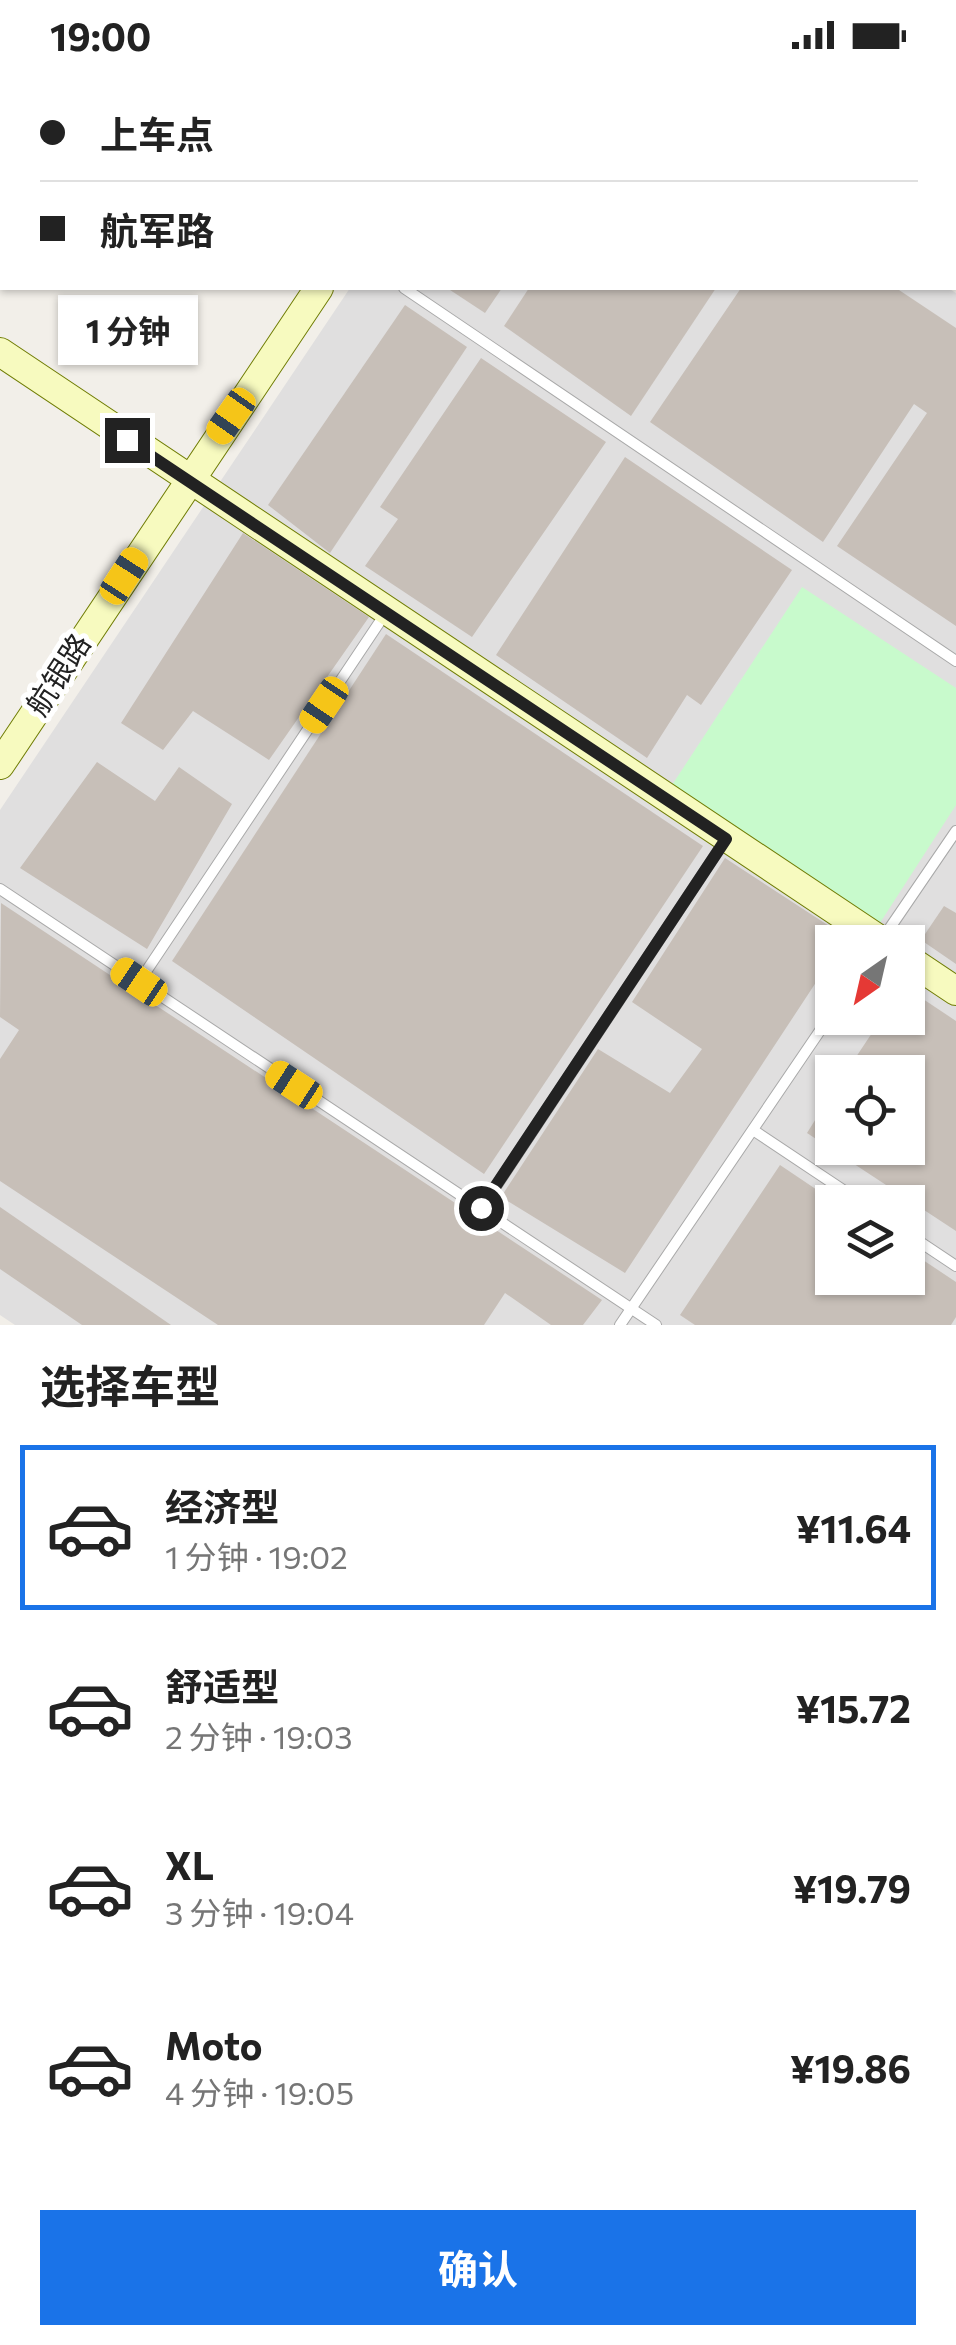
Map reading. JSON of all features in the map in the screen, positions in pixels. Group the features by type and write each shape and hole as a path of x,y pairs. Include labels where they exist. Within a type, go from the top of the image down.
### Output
{"street":[{"name":"航银路","path":"0,765 319,290"},
{"path":"0,352 187,481 855,925"},
{"path":"925,970 956,991"}],"lane":[{"path":"407,290 956,662"},
{"path":"139,982 386,613"},
{"path":"892,925 956,831"},
{"path":"481,1208 726,839"},
{"path":"0,889 656,1325"},
{"path":"620,1325 817,1035"},
{"path":"753,1130 835,1185"},
{"path":"925,1245 956,1266"}],"shaded area":[{"path":"349,290 956,293 956,1325 15,1325 0,1315 0,810"}],"green space":[{"path":"802,587 956,688 956,805 879,925 670,788"}],"building":[{"path":"450,290 501,290 485,313"},
{"path":"528,290 715,290 631,416 504,326"},
{"path":"740,290 899,290 956,328 956,626 837,546 927,413 914,404 823,542 650,422"},
{"path":"405,305 467,347 330,553 268,505"},
{"path":"481,358 606,442 472,637 365,566 398,519 380,507"},
{"path":"625,457 792,570 701,705 687,695 647,758 496,655"},
{"path":"243,533 369,617 269,760 193,711 163,750 121,723"},
{"path":"386,634 703,846 484,1174 172,961"},
{"path":"97,762 155,801 179,767 232,804 147,949 20,868"},
{"path":"725,858 828,925 815,925 815,984 625,1273 501,1197 598,1049 670,1093 702,1049 632,1002"},
{"path":"1,903 602,1300 583,1325 551,1325 505,1293 484,1325 218,1325 0,1181 0,1059 19,1030 0,1017"},
{"path":"944,906 956,913 956,964 925,943 925,934"},
{"path":"925,1000 956,1021 956,1231 925,1211 925,1185 886,1185 856,1165 925,1165 925,1055 857,1055 871,1035 925,1035"},
{"path":"815,1120 815,1138 807,1133"},
{"path":"780,1165 815,1189 815,1295 925,1295 925,1261 956,1282 956,1317 951,1325 695,1325 680,1315"},
{"path":"0,1207 171,1325 82,1325 0,1269"}],"route":[{"path":"127,440 726,839 481,1208"}]}
